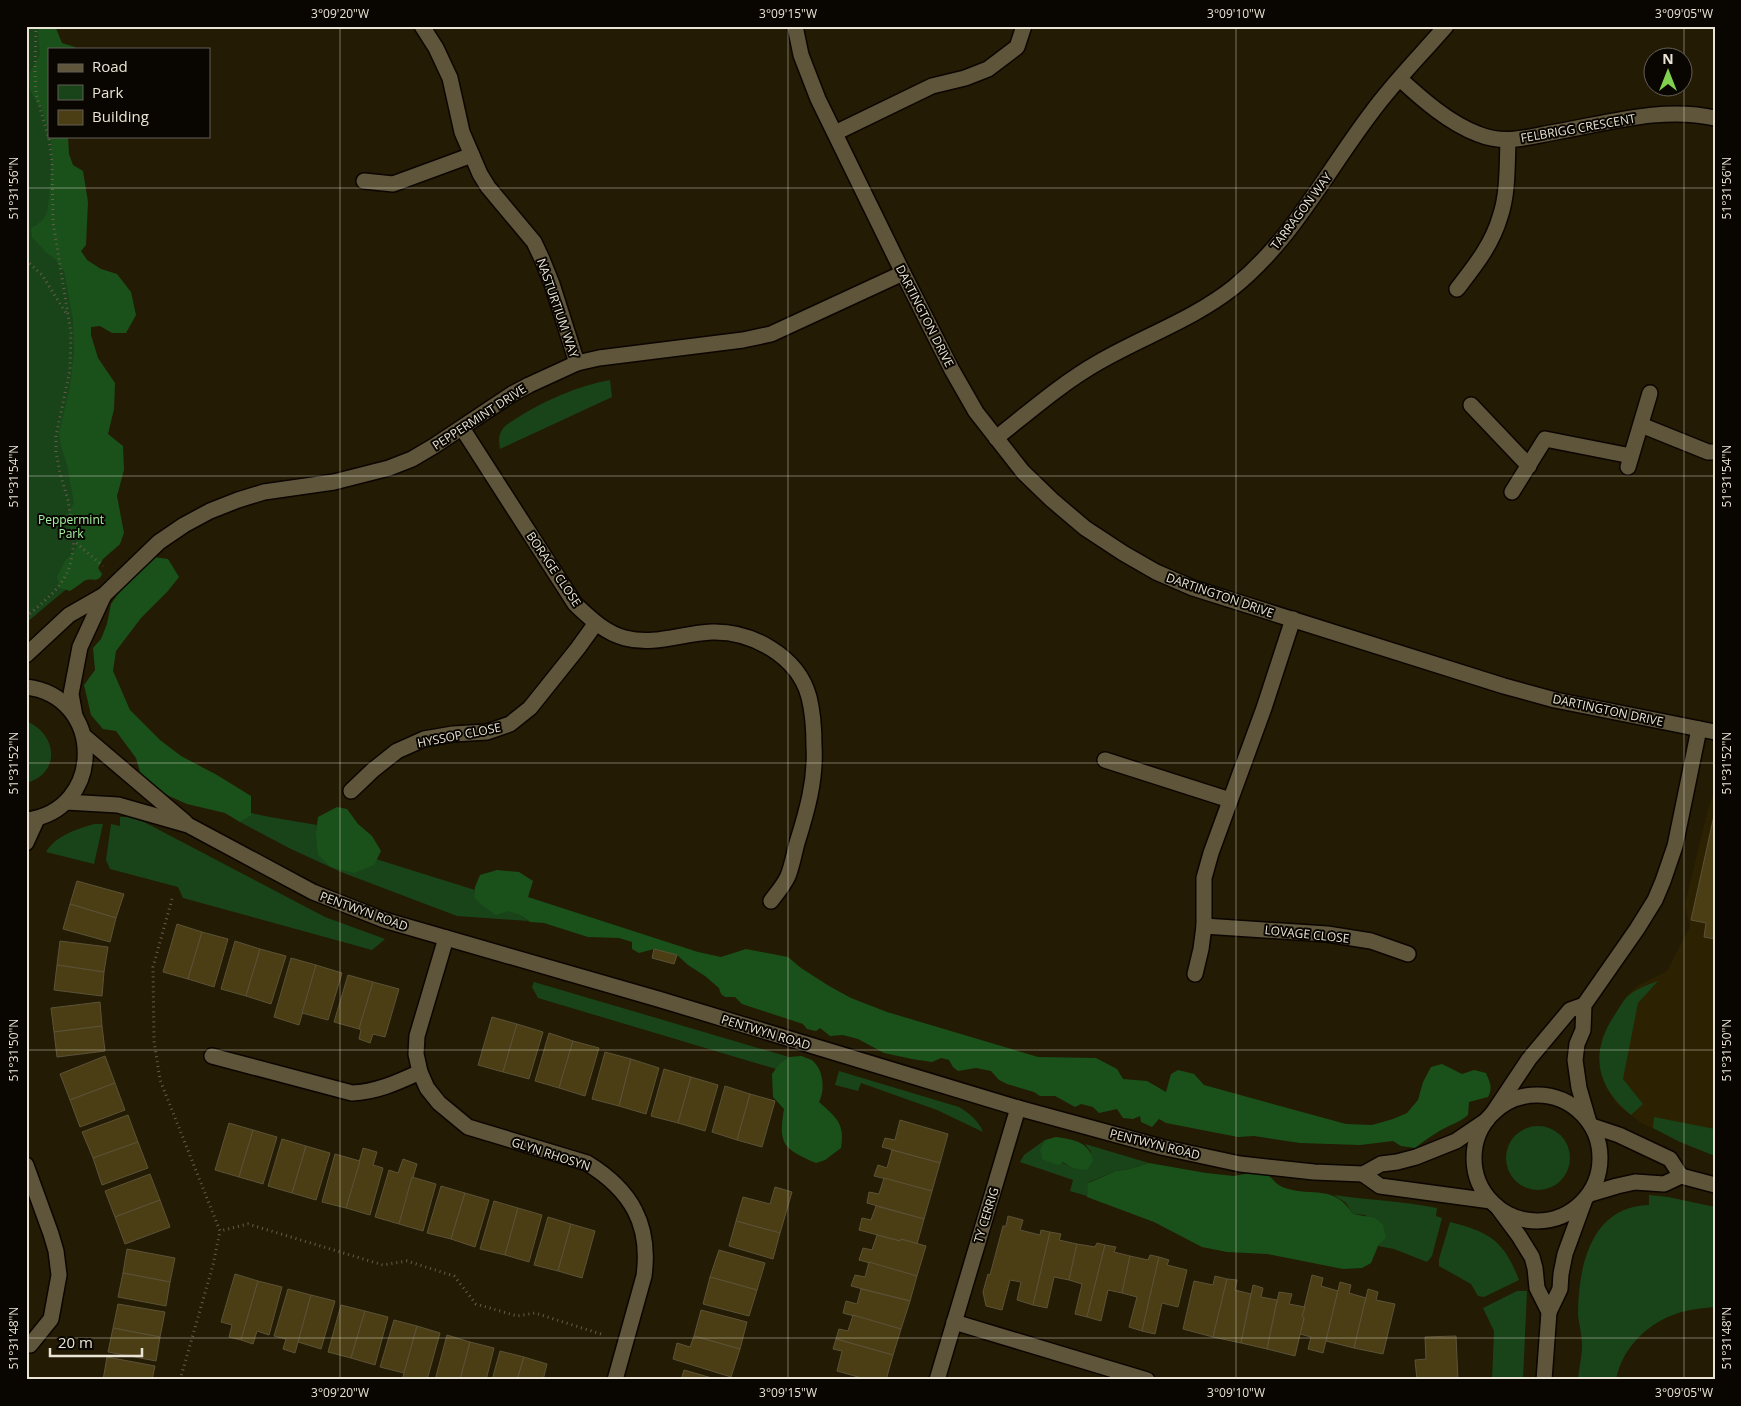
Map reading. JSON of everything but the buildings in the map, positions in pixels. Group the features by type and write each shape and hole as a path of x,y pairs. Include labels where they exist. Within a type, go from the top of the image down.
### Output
{"street":[{"name":"NASTURTIUM WAY","path":"422,26 436,48 450,78 462,132 480,174 534,242 552,284 577,363"},
{"name":"DARTINGTON DRIVE","path":"795,26 808,77 903,273 962,388 976,412 1023,472 1085,528 1156,572 1193,588 1547,698 1715,732"},
{"path":"835,133 932,86 965,78 988,69 1017,47 1024,26"},
{"name":"TARRAGON WAY","path":"996,438 1098,363 1175,324 1234,287 1268,255 1294,224 1372,112 1446,26"},
{"name":"FELBRIGG CRESCENT","path":"1400,80 1456,124 1479,135 1508,141 1640,117 1670,114 1703,115 1715,118"},
{"path":"1457,290 1492,240 1501,216 1506,183 1508,141"},
{"path":"364,181 393,184 472,155"},
{"name":"PEPPERMINT DRIVE","path":"26,655 69,615 104,594 159,542 184,525 210,511 264,492 334,482 388,468 434,446 512,394 577,363 599,358 743,340 771,334 903,273"},
{"path":"1512,492 1546,439 1630,462 1650,393"},
{"path":"1471,405 1529,466"},
{"path":"1641,426 1708,452 1715,452"},
{"name":"BORAGE CLOSE","path":"462,428 575,604 608,632 623,638 642,642 660,641 712,632 734,634 754,640 770,648 786,659 799,676 809,696 814,729 815,766 810,800 788,877 771,901"},
{"name":"PEPPERMINT DRIVE","path":"75,716 71,694 80,647 104,594"},
{"path":"1195,974 1204,926 1204,878 1211,853 1264,708 1293,619"},
{"name":"HYSSOP CLOSE","path":"352,791 373,770 397,751 424,739 453,734 487,732 510,724 530,708 596,623"},
{"path":"26,687 38,688 59,698 75,716 85,737 86,761 80,784 66,802 56,810 31,820 26,844"},
{"path":"1544,1380 1549,1312 1560,1288 1565,1254 1599,1169 1599,1145 1579,1088 1575,1060 1577,1044 1583,1030 1584,1005 1637,929 1655,900 1663,881 1676,846 1699,729"},
{"name":"PENTWYN ROAD","path":"85,737 112,761 145,786 188,825"},
{"path":"1105,760 1230,800"},
{"name":"PENTWYN ROAD","path":"66,802 118,804 188,825 313,892 373,917 1018,1108 1161,1147 1240,1164 1314,1172 1363,1174 1381,1164 1416,1157 1456,1141 1505,1104 1535,1095 1551,1097 1566,1102 1590,1123 1670,1159 1681,1176 1664,1184 1636,1182 1617,1186 1587,1198 1567,1213 1549,1220 1530,1220 1512,1215 1493,1203 1380,1186 1363,1174"},
{"name":"LOVAGE CLOSE","path":"1204,926 1371,940 1408,954"},
{"name":"GLYN RHOSYN","path":"446,938 417,1036 416,1054 420,1072 427,1088 438,1103 468,1127 587,1163 604,1174 622,1190 635,1208 642,1228 646,1249 644,1276 615,1380"},
{"path":"1549,1312 1537,1288 1532,1257 1519,1236 1481,1187 1475,1170 1474,1152 1478,1136 1529,1059 1570,1010 1584,1005"},
{"path":"212,1056 352,1092 368,1092 420,1072"},
{"name":"TY CERRIG","path":"937,1380 1018,1108"},
{"path":"26,1165 33,1205 56,1251 59,1275 51,1319 30,1345"},
{"path":"1681,1176 1715,1186"},
{"path":"954,1322 1148,1380"}],"path":[{"path":"36,26 36,94 48,136"},
{"path":"26,617 53,593 62,581 70,565 74,541 68,500 56,452 56,436 70,370 71,333 53,222 52,162 49,138"},
{"path":"26,260 42,275 68,315"},
{"path":"74,541 118,580"},
{"path":"172,899 153,967 154,1041 160,1080 220,1231 213,1265 180,1380"},
{"path":"220,1231 248,1224 383,1265 407,1261 454,1276 476,1304 517,1316 535,1313 626,1342"}],"shaded area":[{"path":"1715,788 1715,1156 1680,1142 1640,1122 1623,1109 1615,1102 1606,1087 1599,1056 1602,1038 1626,997 1637,986 1667,971 1690,927 1685,904 1708,809"}],"green space":[{"name":"Peppermint Park","path":"26,26 49,26 48,138 59,138 120,544 26,623"},
{"path":"38,26 55,26 62,43 76,48 48,48 48,128 42,110 30,90 29,74 40,55"},
{"path":"50,138 68,138 69,154 73,165 83,171 88,202 86,245 81,251 87,260 101,269 117,274 131,292 136,315 126,333 112,333 100,326 91,327 91,335 98,358 115,383 114,409 108,434 123,446 124,470 117,496 124,533 120,544 103,559 98,568 102,574 99,579 84,581 70,591 60,588 57,577 65,561 76,549 78,539 67,522 74,503 59,433 70,387 74,353 73,319 64,271 54,258 32,237 31,228 41,222 47,212 51,174"},
{"path":"610,380 612,397 500,449 499,437 503,428 520,416 564,394"},
{"path":"154,557 168,559 179,577 141,618 116,651 113,671 130,710 160,740 181,756 251,796 251,816 240,822 225,813 187,804 146,782 140,772 136,758 116,731 103,729 91,715 84,685 95,670 93,648 101,639 107,624 111,604 120,591"},
{"path":"26,721 37,727 44,735 49,744 51,754 50,763 45,771 37,778 26,783"},
{"path":"337,807 347,809 358,824 372,836 381,851 374,865 354,873 331,867 318,855 316,832 318,817"},
{"path":"251,813 317,825 316,832 379,860 475,890 474,897 520,915 528,921 457,916 341,872 291,849 240,822 251,816"},
{"path":"120,817 130,817 144,822 325,917 385,939 372,950 183,898 178,887 110,869 106,860 111,824 120,826"},
{"path":"94,824 103,824 94,864 46,852 61,837"},
{"path":"497,870 519,872 533,881 528,897 698,952 721,957 746,949 788,957 829,986 851,998 887,1012 1038,1057 1096,1058 1117,1069 1123,1079 1147,1081 1166,1092 1171,1074 1178,1070 1194,1074 1204,1085 1346,1124 1372,1125 1407,1113 1418,1100 1423,1082 1431,1067 1442,1064 1462,1074 1474,1070 1486,1073 1490,1090 1488,1097 1469,1102 1468,1115 1466,1117 1428,1138 1415,1148 1401,1146 1393,1141 1360,1145 1300,1143 1254,1136 1238,1137 1166,1123 1159,1119 1152,1127 1141,1122 1140,1116 1133,1119 1123,1118 1117,1109 1099,1113 1093,1107 1081,1104 1075,1107 1055,1096 1040,1096 1034,1092 999,1080 991,1071 976,1068 958,1071 949,1060 941,1058 932,1062 884,1053 858,1039 843,1035 830,1036 820,1028 816,1031 807,1029 803,1024 742,1004 735,997 725,997 721,994 719,988 677,955 654,949 639,953 632,949 632,942 619,938 588,937 544,923 530,922 520,915 508,911 496,915 474,897 475,887 480,875"},
{"path":"1658,981 1638,1003 1623,1079 1643,1104 1631,1115 1610,1093 1604,1081 1599,1057 1601,1044 1606,1030 1625,999 1637,989"},
{"path":"534,982 789,1057 780,1063 776,1069 538,998 532,987"},
{"path":"802,1056 817,1065 823,1087 819,1102 835,1117 842,1133 841,1148 825,1160 816,1163 796,1154 785,1144 782,1130 784,1109 773,1097 772,1074 780,1063 789,1057"},
{"path":"839,1071 959,1107 979,1124 983,1132 937,1110 861,1083 858,1091 835,1085"},
{"path":"1654,1117 1715,1129 1715,1156 1680,1142 1653,1128"},
{"path":"1532,1126 1544,1126 1561,1135 1568,1146 1570,1158 1568,1170 1561,1181 1544,1190 1532,1190 1520,1185 1511,1176 1506,1164 1506,1152 1511,1140 1520,1131"},
{"path":"1056,1137 1075,1141 1088,1149 1093,1161 1087,1170 1072,1168 1063,1162 1058,1165 1042,1159 1040,1149 1045,1140"},
{"path":"1045,1140 1040,1149 1072,1168 1091,1152 1085,1144 1149,1163 1116,1171 1089,1182 1087,1196 1070,1191 1073,1180 1020,1162 1024,1155"},
{"path":"1149,1163 1234,1176 1265,1170 1282,1187 1331,1195 1346,1205 1353,1214 1375,1218 1383,1225 1386,1237 1378,1246 1371,1263 1362,1268 1343,1269 1267,1254 1227,1252 1202,1247 1154,1222 1087,1197 1088,1183 1116,1171"},
{"path":"1334,1195 1437,1208 1436,1216 1442,1218 1432,1256 1427,1262 1394,1249 1378,1246 1385,1237 1365,1215 1353,1214 1346,1203"},
{"path":"1649,1195 1715,1207 1715,1307 1683,1312 1663,1319 1653,1325 1629,1349 1623,1359 1616,1380 1578,1380 1582,1354 1582,1338 1578,1315 1579,1297 1585,1259 1592,1242 1601,1228 1613,1216 1629,1208 1649,1205"},
{"path":"1450,1222 1476,1230 1494,1240 1508,1256 1519,1280 1484,1297 1478,1296 1471,1284 1439,1266 1439,1259"},
{"path":"1517,1291 1527,1291 1523,1380 1492,1380 1494,1331 1483,1308"}]}
